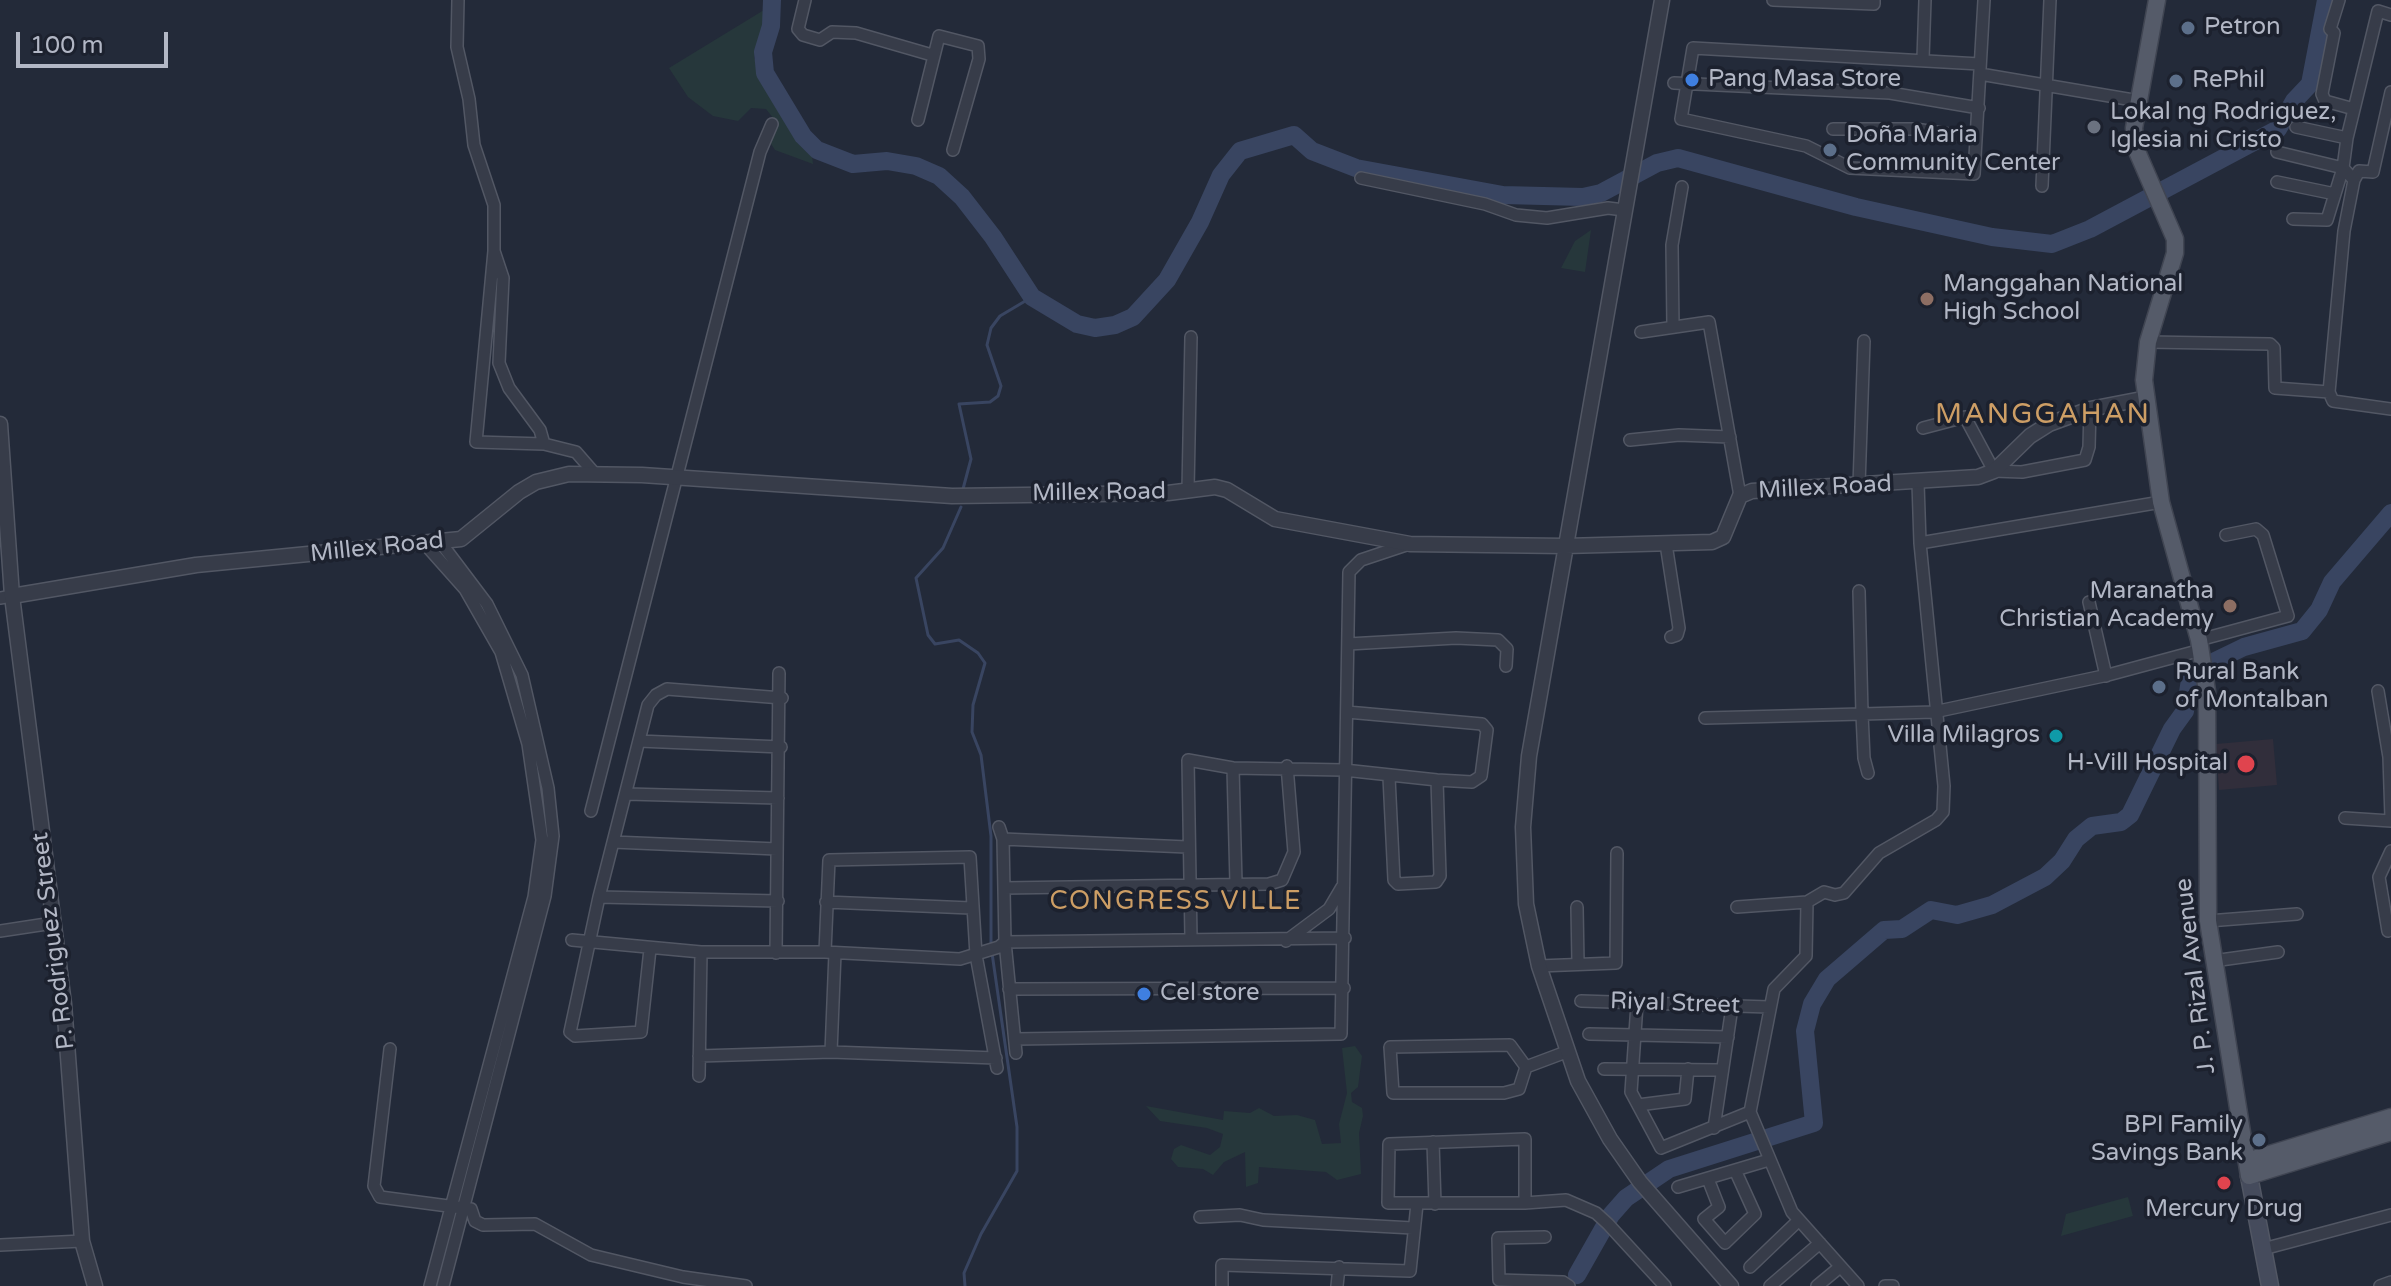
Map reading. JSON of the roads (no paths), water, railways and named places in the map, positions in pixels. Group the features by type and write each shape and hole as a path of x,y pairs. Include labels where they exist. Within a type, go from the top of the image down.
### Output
{"main road":[{"name":"J. P. Rizal Avenue","path":"2157,0 2135,139 2144,173 2175,239 2175,253 2148,342 2144,380 2161,502 2200,645 2207,691 2208,921 2270,1286"},
{"path":"2248,1168 2391,1117"},
{"path":"2248,1168 2391,1132"}],"street":[{"path":"458,0 457,47 469,99 474,145 494,205 494,251 476,442 544,444 576,452 596,475"},
{"path":"805,0 798,29 803,35 820,40 832,32 849,31 932,55"},
{"path":"1662,0 1529,756 1523,827 1526,904 1539,966 1566,1052 1610,1139 1644,1186 1731,1286"},
{"path":"1773,0 1874,4 1874,0"},
{"path":"1923,59 1925,0"},
{"path":"1984,0 1980,69 1979,108 1974,174 1850,168 1806,146 1681,119 1693,48 1923,59 1980,69 2139,101"},
{"path":"2042,186 2050,0"},
{"path":"2339,0 2330,29 2334,33 2322,94 2325,101 2354,109"},
{"path":"2293,219 2327,220 2343,168 2347,138 2378,11 2391,15"},
{"path":"918,120 932,55 940,35 975,44 980,51 953,150"},
{"path":"1674,83 1890,93 1979,108"},
{"path":"2391,92 2373,172 2359,171 2354,180 2344,231 2329,392 2333,401 2391,409"},
{"path":"591,811 760,152 772,124"},
{"path":"2296,127 2347,138"},
{"path":"1833,129 1915,129 1976,138"},
{"path":"2277,152 2343,168 2354,180"},
{"path":"1361,178 1485,204 1516,215 1547,218 1625,208"},
{"path":"2277,182 2335,194"},
{"path":"1673,327 1672,245 1682,187"},
{"path":"494,251 503,278 502,374 540,430 544,444"},
{"path":"1641,332 1709,322 1740,496"},
{"path":"1188,490 1191,337"},
{"path":"1859,485 1864,341"},
{"path":"2148,342 2270,344 2274,348 2275,388 2329,392"},
{"path":"1994,471 2030,436 2049,424 2090,409 2147,398"},
{"path":"1994,471 2022,472 2085,460 2089,447 2090,409"},
{"path":"1923,428 1965,417 1994,471"},
{"name":"P. Rodriguez Street","path":"0,424 6,597 64,1004 82,1241 95,1286"},
{"path":"1630,440 1679,435 1730,437"},
{"name":"Millex Road","path":"6,597 196,565 461,539 476,531 508,499 536,482 569,474 952,496 1227,490 1275,519 1410,544 1565,546 1712,542 1723,537 1740,496 1766,489 1918,483 1978,477 1994,471"},
{"path":"1737,907 1807,902 1824,892 1835,895 1844,893 1879,853 1936,820 1943,812 1944,786 1934,712 1918,483"},
{"path":"1920,543 2161,502"},
{"path":"1705,718 1934,712 2106,676 2288,616 2260,531 2245,530 2226,535"},
{"path":"441,543 487,604 522,675 548,788 553,836 545,896 443,1286"},
{"path":"425,544 465,589 501,652 528,744 542,840 534,897 430,1286"},
{"path":"1016,1039 1341,1034 1349,572 1361,560 1410,544"},
{"path":"1666,544 1679,628 1677,635 1671,637"},
{"path":"1859,591 1864,758 1868,773"},
{"path":"2089,602 2106,676"},
{"path":"1348,644 1456,638 1498,640 1507,649 1506,666"},
{"path":"776,953 782,698 779,673"},
{"path":"650,949 641,1032 575,1036 570,1032 599,897 648,705 656,695 667,689 782,698"},
{"path":"2345,818 2391,820 2389,757 2378,691"},
{"path":"1191,938 1187,847 1188,760 1233,768 1287,766 1472,782 1481,776 1487,730 1482,724 1347,712"},
{"path":"639,741 781,747"},
{"path":"1004,888 1282,880 1294,852 1287,766"},
{"path":"1233,768 1236,883"},
{"path":"1389,777 1394,880 1398,884 1436,882 1440,876 1437,780"},
{"path":"627,794 778,798"},
{"path":"1016,1053 1002,945 1004,888 1001,833 1187,847"},
{"path":"613,842 777,849"},
{"path":"2388,931 2379,877 2391,851"},
{"path":"1539,966 1616,963 1617,853"},
{"path":"699,1056 831,1052 996,1063 971,908 970,857 835,857 829,860 826,902 831,1052"},
{"path":"1286,941 1329,909 1344,885"},
{"path":"599,897 778,901"},
{"path":"826,902 971,908"},
{"path":"1807,902 1806,956 1774,989 1750,1112 1798,1221 1858,1286"},
{"path":"1577,907 1578,963"},
{"path":"2208,921 2297,914"},
{"path":"0,931 53,923"},
{"path":"572,940 588,944 701,952 830,952 960,959 1002,945 1191,938 1286,941 1345,938"},
{"path":"699,1076 701,952"},
{"path":"2213,961 2278,952"},
{"path":"1009,989 1344,988"},
{"name":"Riyal Street","path":"1581,1001 1769,1007"},
{"path":"1637,1004 1630,1069 1631,1092 1661,1148 1750,1112"},
{"path":"1714,1128 1732,1007"},
{"path":"1589,1034 1728,1037"},
{"path":"1510,1045 1526,1067 1519,1089 1504,1093 1393,1093 1390,1047 1510,1045"},
{"path":"390,1049 379,1126 376,1194 471,1209 475,1221 483,1225 535,1224 591,1255 683,1277 746,1286"},
{"path":"1526,1067 1566,1052"},
{"path":"1604,1069 1722,1070"},
{"path":"1638,1105 1685,1099 1688,1069"},
{"path":"1525,1203 1525,1139 1389,1144 1388,1203 1525,1203 1566,1200 1596,1213 1665,1286"},
{"path":"1433,1142 1435,1204"},
{"path":"1678,1187 1769,1160"},
{"path":"1708,1179 1719,1207 1704,1219 1725,1243 1755,1214 1735,1170"},
{"path":"1222,1286 1222,1265 1410,1271 1417,1204"},
{"path":"1200,1217 1240,1215 1263,1220 1413,1228"},
{"path":"2263,1249 2391,1215"},
{"path":"1750,1267 1798,1221"},
{"path":"1545,1237 1498,1238 1499,1280 1563,1282 1569,1286"},
{"path":"0,1245 82,1241"},
{"path":"1770,1286 1820,1243"},
{"path":"1337,1286 1339,1267"},
{"path":"1817,1286 1840,1267"},
{"path":"2380,1286 2391,1282"},
{"path":"1885,1286 1893,1286"}],"waterway":[{"path":"772,0 771,26 763,52 765,73 803,136 817,150 853,164 887,161 916,166 939,176 962,197 993,237 1032,297 1077,324 1095,328 1115,325 1133,317 1167,280 1200,222 1221,175 1240,151 1294,135 1312,151 1356,168 1503,195 1583,197 1601,193 1657,163 1678,158 1856,207 1992,237 2052,244 2090,229 2278,129 2294,101 2310,84 2326,0"},
{"path":"963,489 971,459 959,404 990,402 998,396 1001,386 987,345 991,328 1000,316 1032,297"},
{"path":"961,507 943,548 916,578 928,635 935,644 959,640 978,653 985,663 973,705 972,732 981,755 991,836 991,945"},
{"path":"2213,662 2244,647 2302,631 2319,610 2332,582 2391,513"},
{"path":"1577,1275 1611,1215 1626,1198 1669,1169 1814,1123 1805,1031 1812,1004 1827,979 1884,930 1902,929 1931,910 1957,915 1992,905 2045,877 2062,861 2076,839 2092,826 2121,822 2130,815 2172,729 2185,711 2190,680 2196,676"},
{"path":"965,1286 964,1273 981,1234 1017,1171 1017,1127 992,953"}],"place":[{"name":"Petron","path":"2188,28"},
{"name":"Pang Masa Store","path":"1692,80"},
{"name":"RePhil","path":"2176,81"},
{"name":"Lokal ng Rodriguez, Iglesia ni Cristo","path":"2094,127"},
{"name":"Doña Maria Community Center","path":"1830,150"},
{"name":"Manggahan National High School","path":"1927,299"},
{"name":"Maranatha Christian Academy","path":"2230,606"},
{"name":"Rural Bank of Montalban","path":"2159,687"},
{"name":"Villa Milagros","path":"2056,736"},
{"name":"H-Vill Hospital","path":"2246,764"},
{"name":"Cel store","path":"1144,994"},
{"name":"BPI Family Savings Bank","path":"2259,1140"},
{"name":"Mercury Drug","path":"2224,1183"}],"district":[{"name":"MANGGAHAN","path":"2043,416"},
{"name":"CONGRESS VILLE","path":"1176,902"}]}
